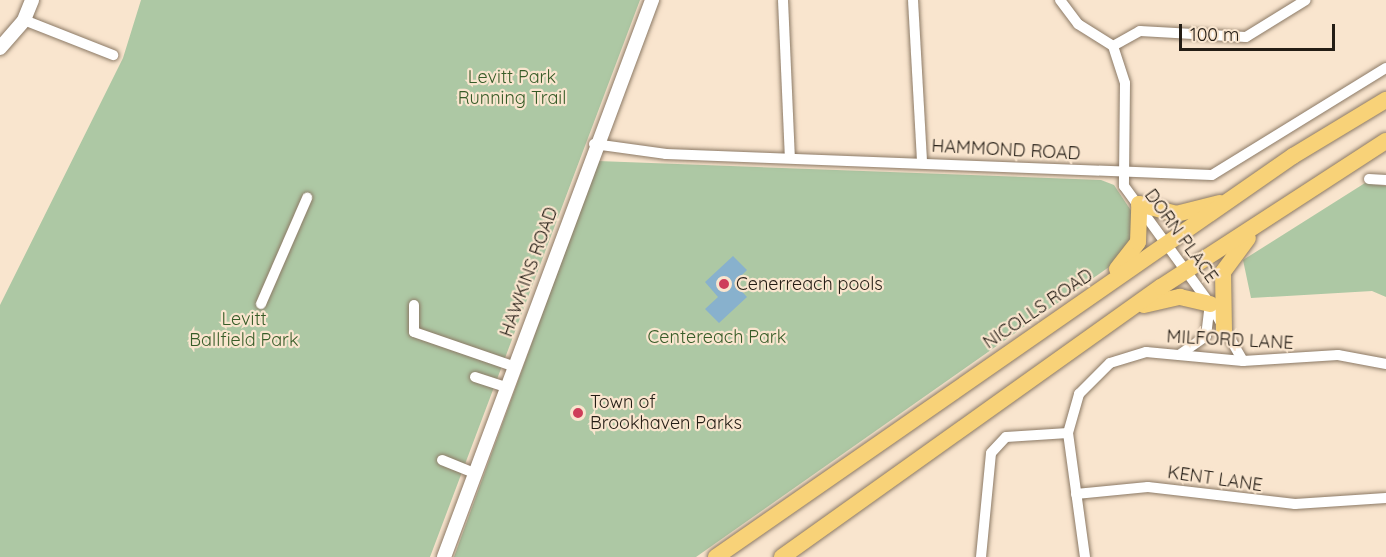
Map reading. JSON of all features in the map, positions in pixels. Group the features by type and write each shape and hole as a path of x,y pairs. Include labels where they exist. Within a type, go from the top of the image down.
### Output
{"highway":[{"name":"NICOLLS ROAD","path":"716,557 1086,300 1386,100"},
{"path":"782,557 1186,270 1272,212 1386,141"},
{"path":"1086,300 1134,251 1139,204 1189,213 1239,196"},
{"path":"1224,330 1223,272 1272,212"},
{"path":"1134,307 1180,297 1210,304"}],"street":[{"path":"0,48 24,20 32,0"},
{"name":"HAWKINS ROAD","path":"444,557 594,144 652,0"},
{"path":"783,0 790,158"},
{"path":"913,0 922,163"},
{"path":"1060,0 1078,24 1113,46 1140,31 1246,37 1306,0"},
{"path":"24,20 113,55"},
{"name":"DORN PLACE","path":"1113,46 1125,83 1124,186 1210,304 1243,361"},
{"name":"HAMMOND ROAD","path":"594,144 648,153 1212,175 1386,68"},
{"path":"1369,179 1386,180"},
{"path":"261,304 307,198"},
{"name":"DORN PLACE","path":"1178,355 1206,336 1210,304"},
{"path":"414,305 414,332 513,366"},
{"name":"MILFORD LANE","path":"1068,433 1079,394 1110,363 1146,352 1243,361 1338,355 1386,364"},
{"path":"475,377 506,387"},
{"path":"981,557 991,453 1006,437 1068,433 1085,557"},
{"path":"442,460 474,473"},
{"name":"KENT LANE","path":"1076,494 1148,487 1295,504 1386,498"}],"green space":[{"name":"Levitt Ballfield Park","path":"141,0 640,0 430,557 0,557 0,305 123,58"},
{"name":"Centereach Park","path":"598,161 1101,180 1114,185 1134,215 1129,253 696,557 454,557"},
{"path":"1365,183 1386,186 1386,297 1372,291 1251,298 1243,260"}],"water":[{"path":"733,256 747,270 734,283 747,297 719,323 705,309 718,297 705,282"}],"place":[{"name":"Cenerreach pools","path":"724,284"},
{"name":"Town of Brookhaven Parks","path":"578,413"}],"park label":[{"name":"Levitt Park Running Trail","path":"512,88"}]}
